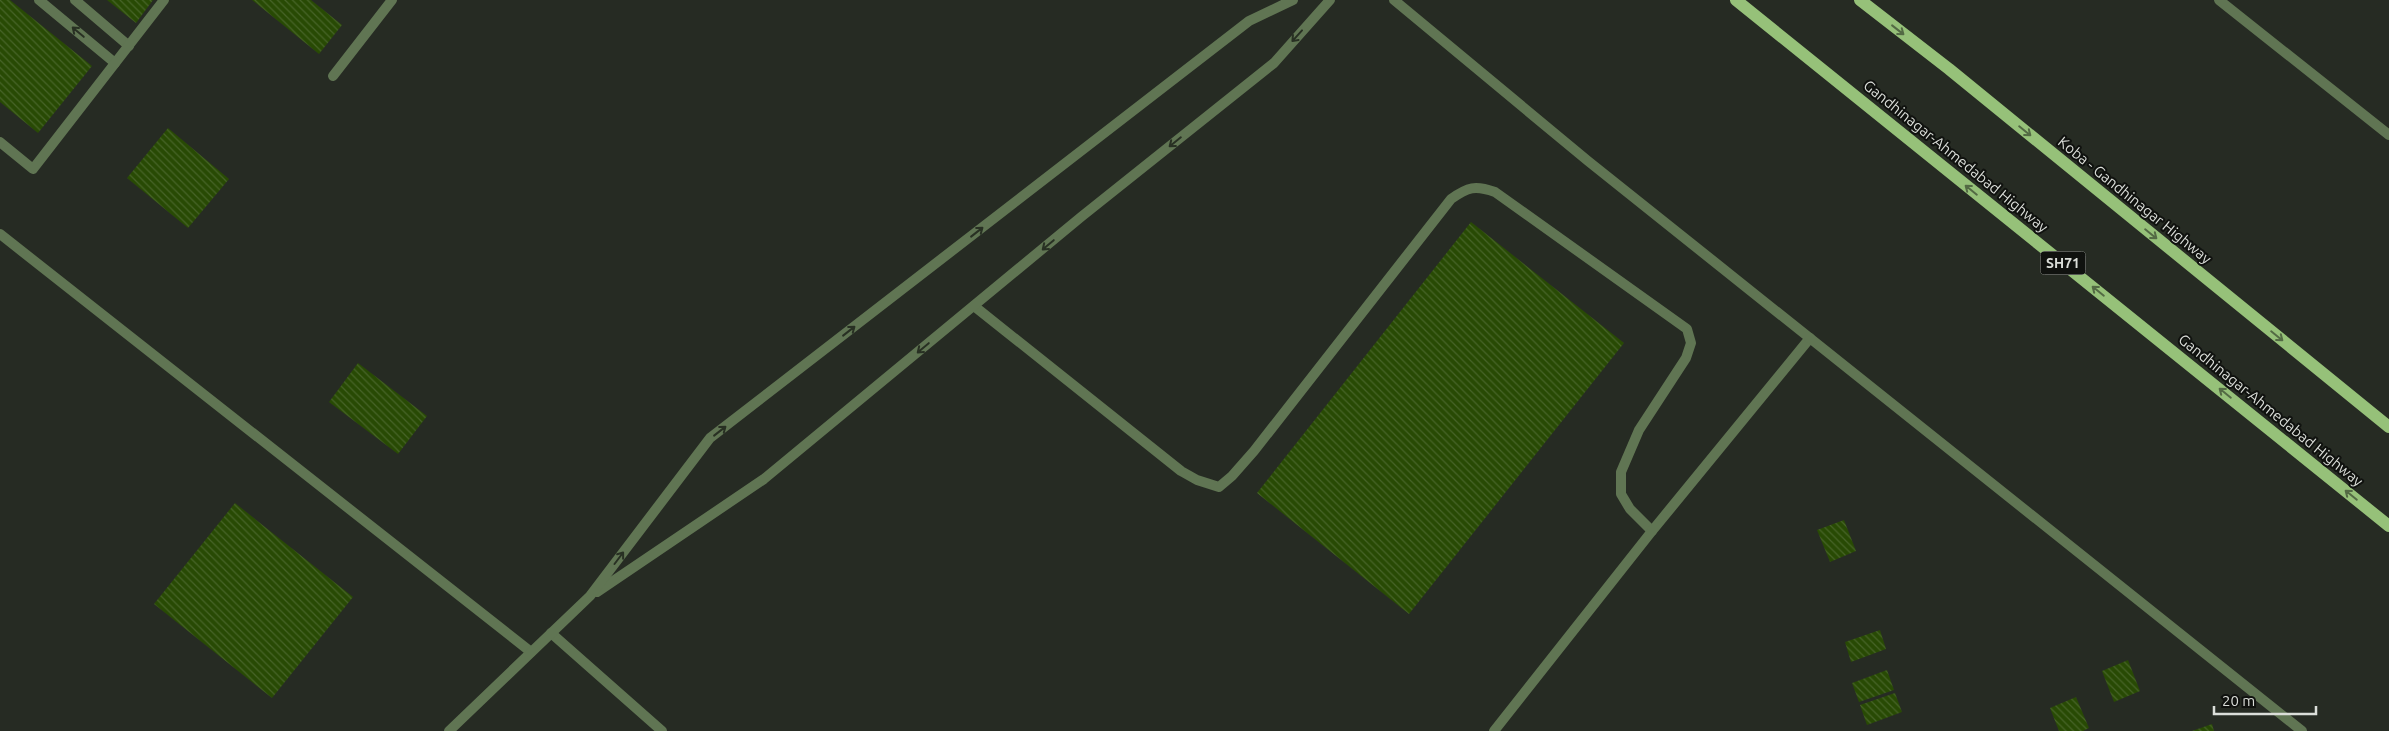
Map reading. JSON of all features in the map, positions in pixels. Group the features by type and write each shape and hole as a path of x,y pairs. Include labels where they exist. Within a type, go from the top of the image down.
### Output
{"main road":[{"name":"Gandhinagar-Ahmedabad Highway","path":"1736,0 2389,526"},
{"name":"Koba - Gandhinagar Highway","path":"1860,0 1949,69 2389,427"}],"street":[{"path":"39,0 115,64"},
{"path":"75,0 129,46"},
{"path":"0,142 33,169 164,0"},
{"path":"333,76 392,0"},
{"path":"449,731 590,596 710,438 1249,21 1293,0"},
{"path":"590,596 764,479 1274,63 1330,0"},
{"path":"1394,0 1588,161 2302,731"},
{"path":"2219,0 2389,135"},
{"path":"974,306 1181,471 1197,480 1219,488 1232,476 1260,443 1451,199 1463,190 1479,187 1495,192 1687,329 1691,343 1686,358 1639,430 1621,472 1622,494 1630,509 1652,531"},
{"path":"0,234 531,652"},
{"path":"1494,731 1652,531 1810,338"},
{"path":"551,633 662,731"}],"building":[{"path":"0,0 10,0 92,66 38,133 0,102"},
{"path":"107,0 153,0 136,23"},
{"path":"252,0 311,0 342,25 319,54"},
{"path":"168,128 229,179 188,228 127,178"},
{"path":"1471,222 1624,343 1409,614 1257,493"},
{"path":"358,363 427,416 398,454 329,402"},
{"path":"235,503 353,597 272,698 154,604"},
{"path":"1844,520 1856,551 1830,562 1817,530"},
{"path":"1880,630 1886,649 1851,662 1845,642"},
{"path":"2128,660 2140,691 2114,702 2102,671"},
{"path":"1887,670 1894,690 1859,702 1852,683"},
{"path":"1895,693 1902,712 1867,725 1860,705"},
{"path":"2076,697 2089,728 2083,731 2059,731 2050,708"},
{"path":"2212,724 2214,731 2192,731"}]}
